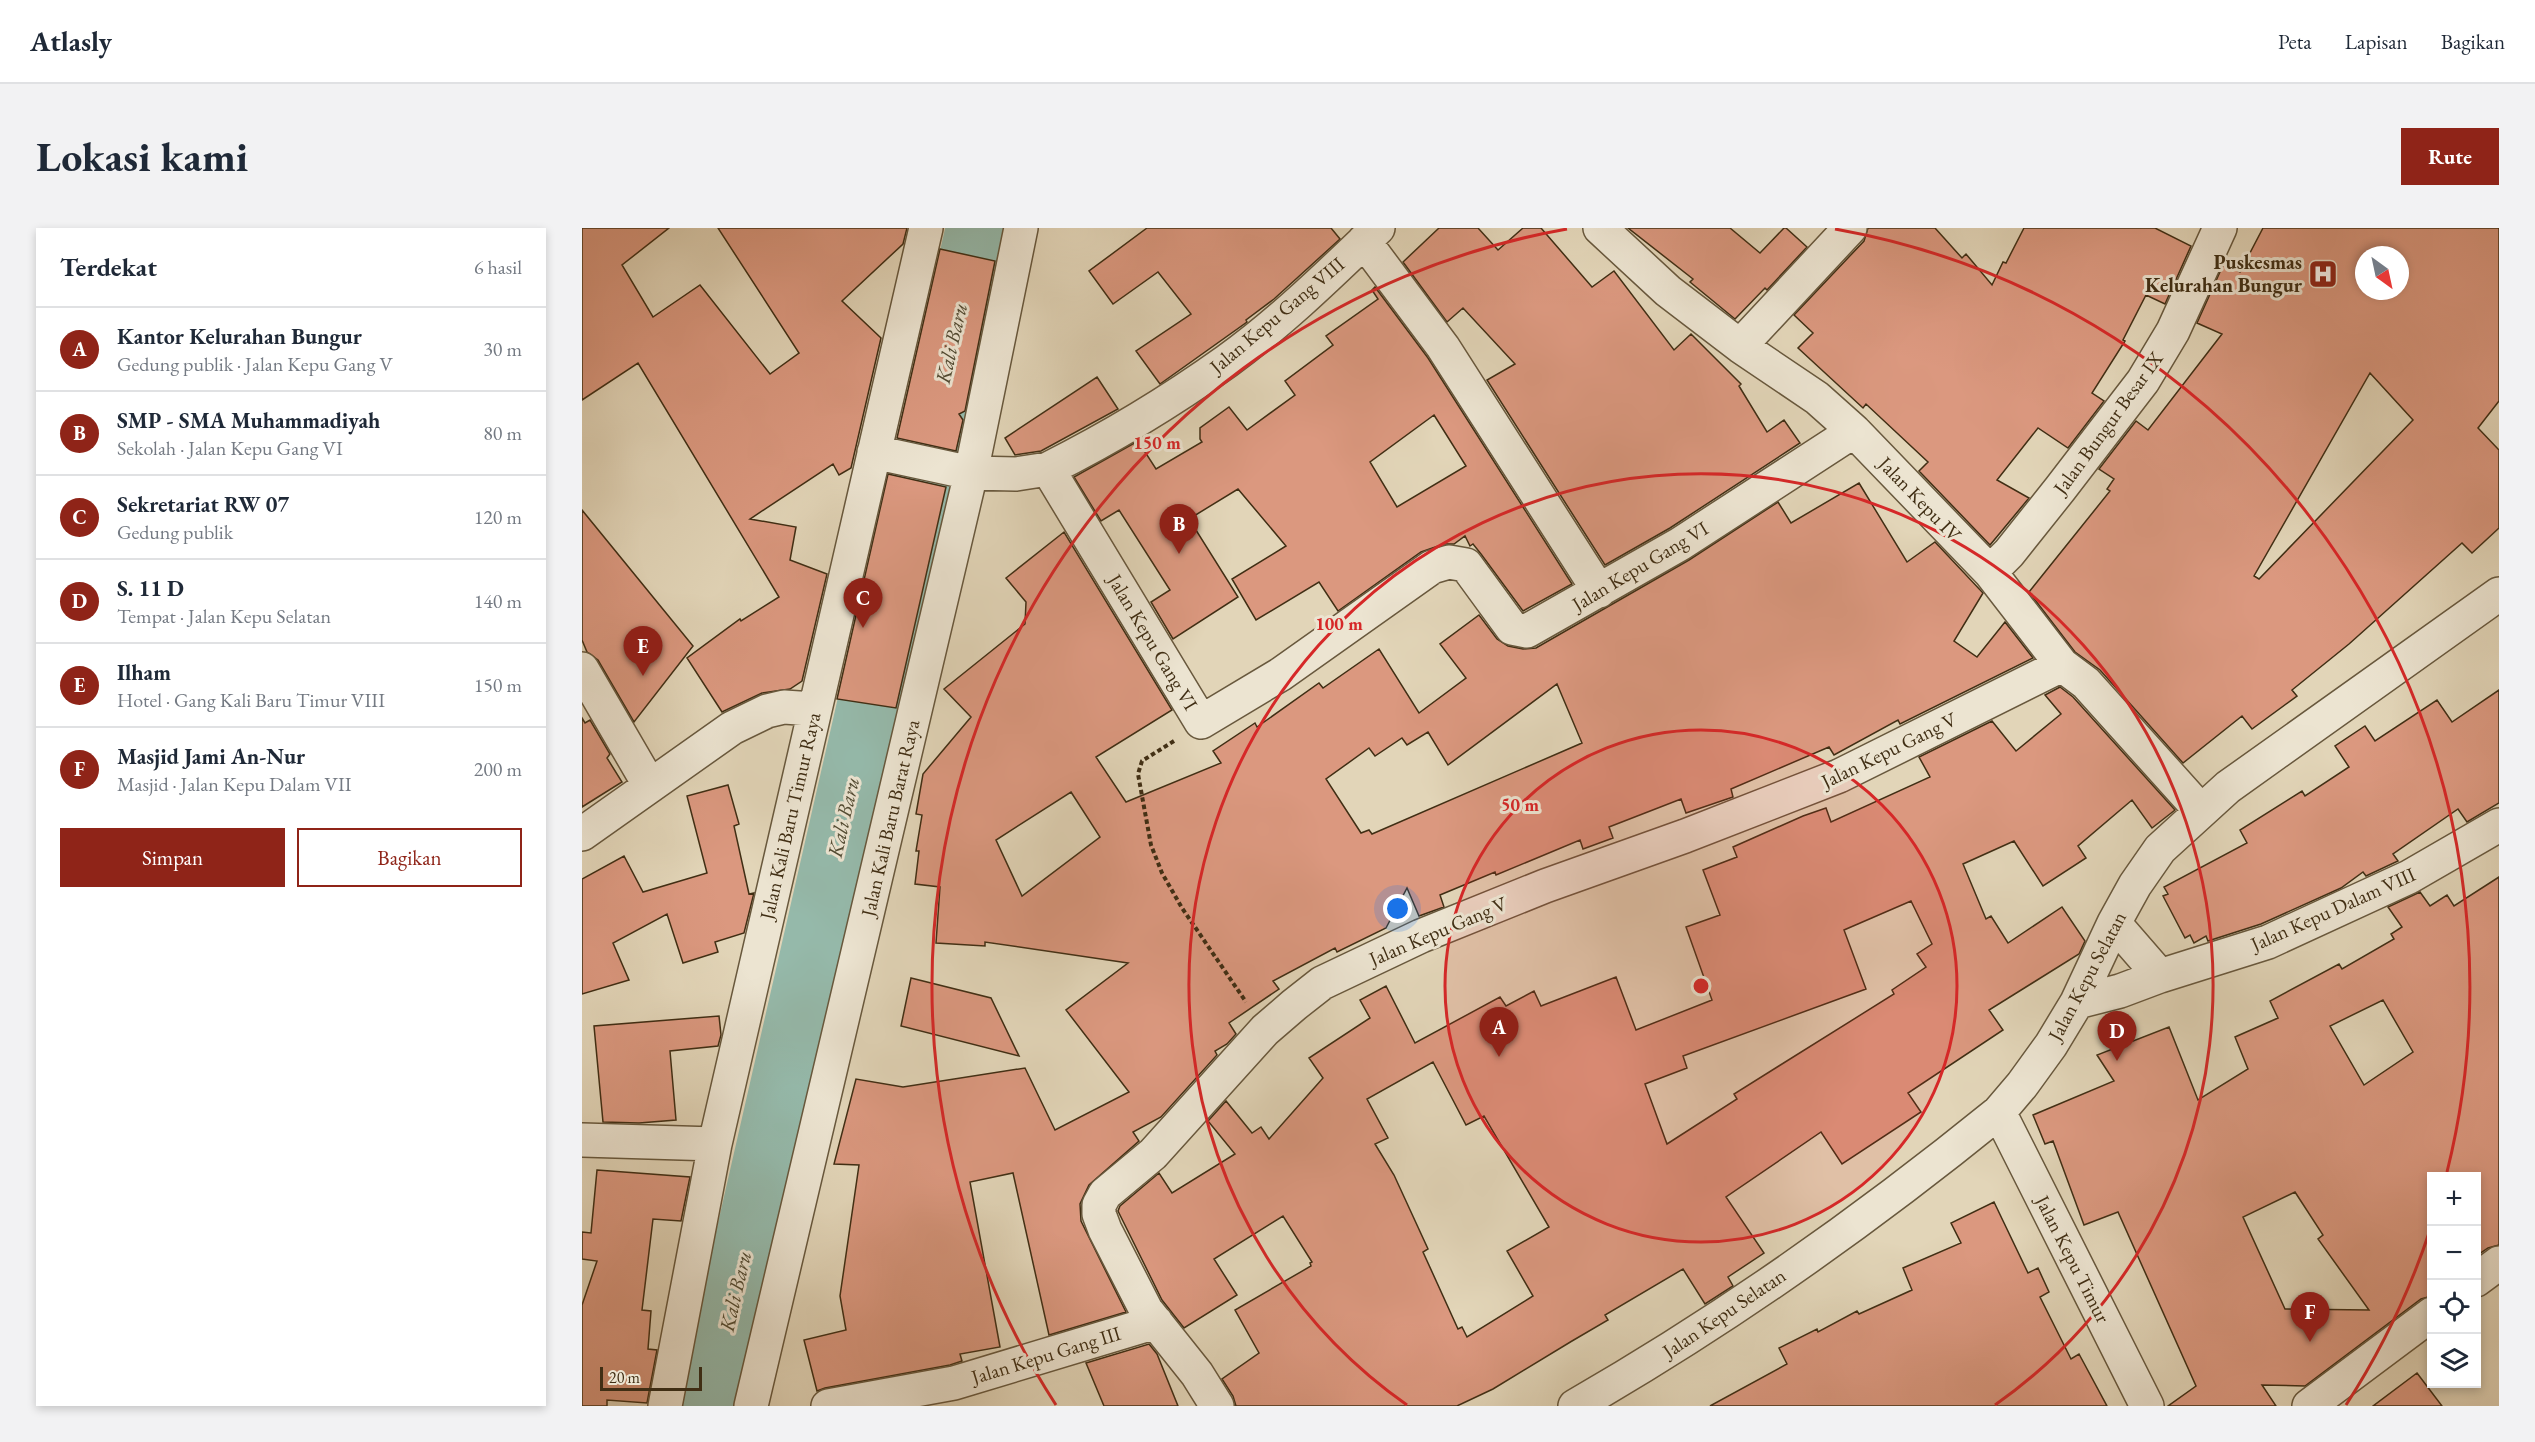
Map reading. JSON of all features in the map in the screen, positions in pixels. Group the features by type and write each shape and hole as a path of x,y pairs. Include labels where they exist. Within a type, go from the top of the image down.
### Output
{"street":[{"name":"Jalan Kali Baru Timur Raya","path":"670,1405 715,1144 926,228"},
{"name":"Jalan Kali Baru Barat Raya","path":"750,1406 969,473 1021,228"},
{"name":"Jalan Kepu IV","path":"1600,228 1668,291 1740,346 1817,398 1854,431 1990,572 2062,665 2086,683 2200,811"},
{"path":"1740,346 1850,228"},
{"name":"Jalan Bungur Besar IX","path":"1990,572 2009,554 2143,381 2173,331 2220,228"},
{"path":"1371,235 1599,591"},
{"name":"Jalan Kepu Gang VIII","path":"1048,469 1149,413 1229,360 1316,287 1371,235"},
{"name":"Jalan Kepu Gang VI","path":"1048,469 1202,722 1281,674 1432,567 1449,562 1466,565 1512,628 1527,631 1680,543 1854,431"},
{"path":"874,452 969,473 1016,474 1048,469"},
{"name":"Jalan Kepu Selatan","path":"1575,1406 1646,1365 1826,1245 1999,1112 2051,1045 2077,1002 2114,923 2135,885 2160,849 2228,787 2499,594"},
{"name":"Jalan Kepu Gang V","path":"1217,1406 1197,1374 1146,1310 1105,1230 1099,1214 1099,1205 1105,1194 1153,1154 1202,1103 1265,1030 1322,983 1421,936 1545,886 1684,836 1839,776 2062,665"},
{"path":"582,669 650,786"},
{"path":"582,834 732,728 767,711 784,707 814,709"},
{"name":"Jalan Kepu Dalam VIII","path":"2077,1002 2120,991 2268,942 2409,877 2499,825"},
{"path":"2114,923 2160,976"},
{"name":"Jalan Kepu Timur","path":"1999,1112 2148,1406"},
{"path":"582,1140 715,1144"},
{"path":"2481,1276 2499,1263"},
{"path":"2309,1406 2427,1318"},
{"name":"Jalan Kepu Gang III","path":"828,1406 954,1383 1156,1322"}],"path":[{"path":"1202,722 1142,761 1138,774 1151,845 1162,873 1182,908 1265,1030"}],"building":[{"path":"582,228 669,228 622,265 653,317 700,285 770,374 799,353 718,228 907,228 903,244 842,301 881,338 851,468 839,475 833,464 750,519 796,527 790,560 827,574 802,681 790,689 762,693 722,712 687,658 740,619 741,621 779,597 638,363 582,400"},
{"path":"1147,228 1331,228 1340,239 1274,299 1246,320 1247,322 1160,384 1136,351 1191,314 1158,272 1113,304 1089,271"},
{"path":"1439,228 1478,228 1498,250 1523,228 1541,228 1592,287 1614,271 1674,350 1691,334 1741,384 1739,386 1767,432 1784,420 1800,443 1670,528 1605,565 1487,380 1515,364 1463,308 1447,322 1403,262"},
{"path":"1628,228 1730,228 1760,253 1786,228 1807,247 1767,290 1765,288 1735,319 1690,282 1693,279"},
{"path":"1868,228 1935,228 1962,258 1966,254 1992,285 2024,228 2155,228 2191,246 2165,304 2146,295 2123,340 2125,341 2092,393 2104,401 2068,448 2038,428 1997,480 2029,498 1990,545 1919,471 1928,462 1866,404 1863,408 1798,348 1813,333 1794,315 1864,241"},
{"path":"2263,228 2499,228 2499,401 2478,428 2499,450 2499,528 2472,553 2462,543 2349,644 2292,690 2297,696 2252,729 2242,716 2183,763 2100,670 2075,652 2029,592 2110,491 2107,489 2114,479 2099,469 2136,421 2148,430 2222,334 2197,323 2224,263 2240,272","holes":["2370,373 2413,420 2259,579 2254,576"]},
{"path":"940,249 995,261 965,411 959,414 963,420 956,451 897,438"},
{"path":"1375,287 1428,358 1572,584 1523,611 1473,544 1470,546 1465,536 1454,544 1444,544 1421,552 1338,611 1319,582 1256,620 1232,579 1286,546 1238,489 1189,519 1238,597 1173,639 1151,602 1170,590 1119,510 1101,521 1074,477 1138,441 1156,469 1202,442 1200,428 1229,407 1247,430 1295,395 1285,381 1333,345 1326,336 1378,299 1372,290","holes":["1434,415 1466,466 1397,507 1370,462"]},
{"path":"1097,377 1118,409 1041,451 1015,455 1005,438"},
{"path":"888,474 946,487 896,708 837,699"},
{"path":"1859,483 1907,562 1935,542 1983,593 1954,641 1977,657 2005,622 2033,658 1900,724 1898,720 1834,755 1829,747 1731,789 1733,797 1686,813 1681,799 1609,827 1613,838 1583,849 1580,840 1496,875 1495,872 1440,895 1444,907 1419,916 1407,888 1386,928 1337,952 1335,948 1273,981 1279,989 1229,1023 1236,1034 1227,1044 1215,1051 1217,1055 1161,1117 1133,1132 1139,1141 1089,1185 1080,1204 1081,1221 1126,1312 1049,1335 1013,1173 970,1182 1000,1347 960,1354 962,1361 950,1365 817,1391 804,1340 846,1330 840,1296 859,1165 834,1164 856,1079 903,1087 1025,1068 1055,1130 1129,1092 1066,1010 1128,963 985,942 985,946 936,943 940,887 915,884 919,851 916,851 922,815 916,814 923,774 971,717 944,689 1025,624 1026,602 1006,578 1064,532 1172,710 1096,757 1126,802 1221,763 1213,751 1255,723 1257,727 1319,683 1323,688 1379,649 1419,713 1466,678 1440,644 1479,615 1497,639 1508,646 1523,649 1536,648 1689,560 1778,502 1791,523","holes":["1557,684 1582,743 1372,834 1369,830 1361,833 1326,779 1369,748 1375,756 1402,738 1407,745 1428,732 1448,765","1071,792 1100,837 1022,896 996,840"]},
{"path":"582,510 693,646 634,722 598,660 587,652 582,640"},
{"path":"2060,687 2073,697 2175,810 2152,828 2132,800 2078,846 2086,858 2043,886 2014,841 1963,864 1986,919 1991,916 2008,943 2062,907 2085,941 2079,954 1989,1010 2003,1030 1908,1093 1921,1112 1842,1164 1821,1132 1726,1197 1764,1253 1728,1277 1733,1286 1705,1304 1683,1269 1605,1315 1608,1320 1493,1389 1457,1406 1236,1406 1233,1396 1222,1379 1259,1353 1235,1310 1311,1266 1312,1262 1283,1216 1214,1259 1237,1295 1184,1328 1162,1300 1118,1211 1120,1206 1159,1173 1172,1193 1235,1154 1208,1121 1226,1101 1252,1133 1261,1127 1269,1139 1323,1078 1309,1058 1370,1018 1360,1000 1386,986 1415,1043 1500,997 1506,1006 1534,991 1541,1006 1616,977 1636,1030 1712,1000 1686,927 1720,915 1703,870 1737,857 1733,847 1803,816 1826,808 1831,822 1930,777 1919,757 1992,721 2016,751 2061,714 2045,695","holes":["1911,901 1932,944 1917,954 1926,967 1892,990 1894,994 1734,1094 1737,1099 1667,1144 1645,1084 1687,1068 1683,1056 1866,989 1844,930","1433,1062 1466,1125 1484,1116 1549,1227 1507,1251 1533,1296 1467,1337 1462,1327 1458,1329 1423,1252 1428,1249 1394,1175 1375,1144 1388,1138 1367,1099"]},
{"path":"2499,690 2499,803 2467,822 2458,809 2393,854 2398,861 2366,876 2363,872 2341,888 2261,924 2208,941 2206,936 2194,943 2190,935 2185,938 2163,896 2168,894 2164,887 2247,843 2240,830 2302,791 2305,796 2349,767 2335,746 2365,726 2375,741 2437,700 2452,722"},
{"path":"582,718 585,723 590,720 610,754 607,758 622,782 582,807"},
{"path":"728,785 739,824 734,826 749,894 754,893 744,933 715,942 718,952 683,963 667,914 613,943 629,980 582,994 582,879 624,856 643,892 707,873 687,796"},
{"path":"2499,877 2499,1245 2481,1253 2481,1172 2427,1172 2427,1297 2421,1299 2305,1386 2262,1385 2276,1406 2168,1406 2196,1386 2118,1212 2084,1225 2053,1141 2045,1144 2033,1115 2114,1081 2097,1055 2169,1027 2198,1100 2248,1069 2235,1037 2278,1018 2270,1001 2339,964 2342,969 2394,939 2391,934 2402,927 2388,907 2420,892 2430,906 2447,895 2454,906","holes":["2383,1000 2413,1052 2364,1085 2330,1026","2295,1192 2323,1235 2318,1239 2369,1310 2285,1309 2243,1217"]},
{"path":"911,978 991,998 1019,1056 901,1026"},
{"path":"719,1016 721,1035 718,1046 670,1051 676,1120 639,1123 603,1122 594,1026"},
{"path":"597,1170 690,1177 681,1221 653,1219 642,1310 651,1311 648,1349 657,1350 647,1403 607,1400 607,1406 582,1406 582,1305 597,1261 582,1259 582,1232 591,1233"},
{"path":"1994,1202 2028,1273 2038,1268 2049,1292 2040,1297 2071,1359 2079,1354 2107,1406 1710,1406 1787,1364 1779,1348 1817,1329 1818,1332 1857,1311 1859,1314 1912,1290 1903,1268 1961,1243 1951,1223"},
{"path":"1149,1344 1157,1354 1178,1406 1104,1406 1086,1363"},
{"path":"2417,1373 2442,1406 2373,1406"}],"waterway":[{"name":"Kali Baru","path":"708,1406 977,228"}],"place":[{"name":"Puskesmas Kelurahan Bungur","path":"2323,274"},
{"name":"SMP - SMA Muhammadiyah","path":"1179,554"},
{"name":"Sekretariat RW 07","path":"863,628"},
{"name":"Ilham","path":"643,676"},
{"name":"Kantor Kelurahan Bungur","path":"1499,1057"},
{"name":"S. 11 D","path":"2117,1061"},
{"name":"Masjid Jami An-Nur","path":"2310,1342"}]}
